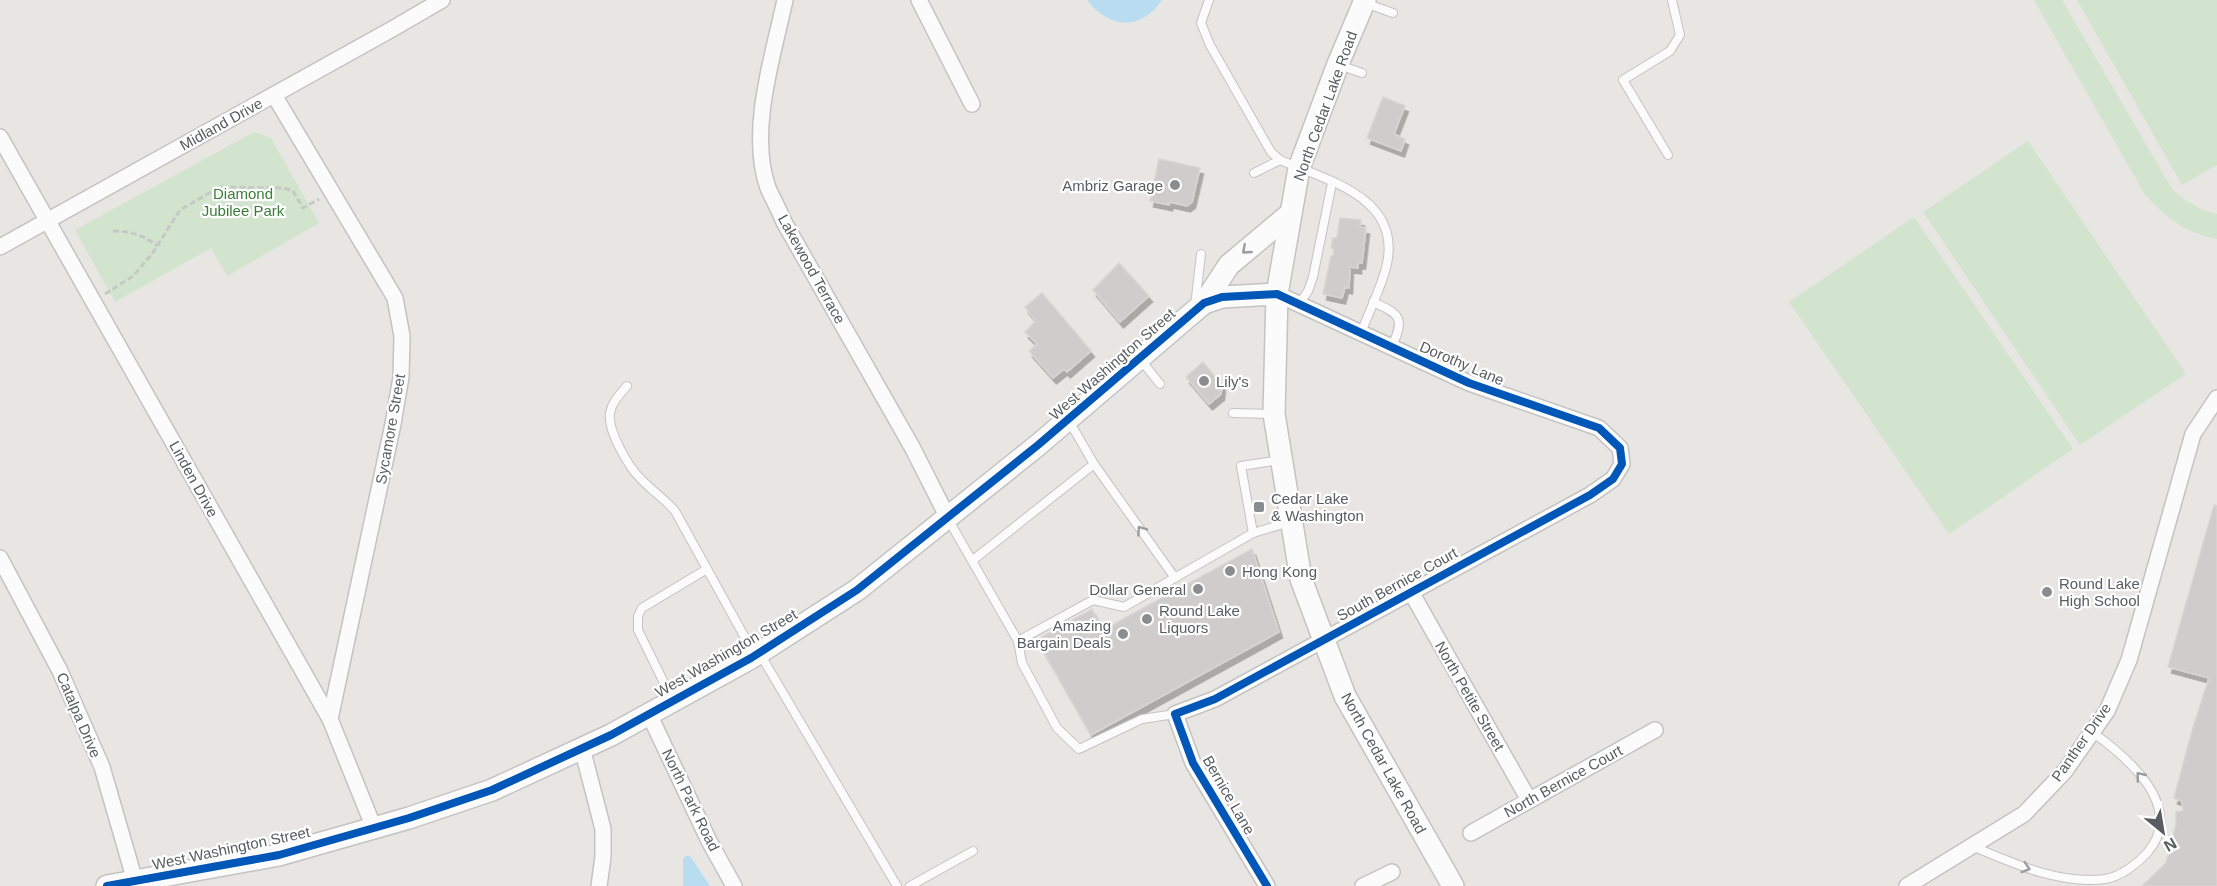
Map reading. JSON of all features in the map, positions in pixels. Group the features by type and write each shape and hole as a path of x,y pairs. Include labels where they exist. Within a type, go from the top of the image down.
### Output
{"main road":[{"name":"North Cedar Lake Road","path":"1364,1 1299,168 1277,294 1274,414 1301,579 1324,640 1346,696 1452,886"},
{"path":"1200,307 1229,265 1291,213"},
{"name":"West Washington Street","path":"107,886 279,855 374,828 492,790 582,748 757,654 857,590 1068,419 1200,307 1222,297 1277,294"}],"street":[{"name":"Midland Drive","path":"0,247 442,0"},
{"name":"Lakewood Terrace","path":"785,0 764,104 761,150 768,187 784,222 912,447 948,518"},
{"path":"919,0 972,104"},
{"name":"Sycamore Street","path":"274,95 395,298 402,336 401,377 393,424 330,719"},
{"name":"Linden Drive","path":"0,137 330,719 374,828"},
{"name":"Dorothy Lane","path":"1277,294 1469,383 1599,428 1620,448 1622,464"},
{"name":"Panther Drive","path":"1907,886 2024,814 2065,771 2107,711 2129,660 2193,434 2217,398"},
{"name":"South Bernice Court","path":"1175,714 1215,699 1590,495 1613,479 1622,464"},
{"name":"Catalpa Drive","path":"0,558 60,671 102,767 135,881"},
{"name":"North Petite Street","path":"1411,592 1529,800"},
{"name":"North Park Road","path":"649,714 734,886"},
{"name":"Bernice Lane","path":"1175,714 1193,763 1267,886"},
{"name":"North Bernice Court","path":"1470,833 1655,730"},
{"path":"582,748 603,829 603,857 599,886"},
{"path":"1364,886 1392,872"}],"lane":[{"path":"1209,0 1201,23 1210,45 1271,152 1280,160 1370,203 1384,220 1389,245 1386,268 1361,333"},
{"path":"1668,155 1623,80 1670,51 1680,35 1672,0"},
{"path":"1364,1 1393,13"},
{"path":"1338,64 1362,73"},
{"path":"1254,173 1280,160"},
{"path":"1299,304 1314,277 1332,183"},
{"path":"1200,307 1201,254"},
{"path":"1373,303 1389,309 1400,321 1400,328 1392,347"},
{"path":"1139,358 1160,384"},
{"path":"627,386 614,401 609,420 629,465 640,479 666,500 675,511 757,654 897,886"},
{"path":"1233,413 1274,414"},
{"path":"1068,419 1094,464 1175,578"},
{"path":"1253,533 1241,466 1281,459"},
{"path":"973,560 1094,464"},
{"path":"948,518 1018,641 1022,663 1057,728 1079,749 1142,719 1175,714"},
{"path":"1018,641 1093,600 1124,607 1253,533 1292,522"},
{"path":"672,701 638,630 638,616 642,608 707,569"},
{"path":"1972,846 2031,869 2079,879 2106,879 2127,869 2143,857 2154,845 2160,832 2160,812 2155,799 2144,778 2119,753 2092,732"},
{"path":"910,886 973,851"}],"path":[{"path":"93,302 133,276 157,246 180,210 220,187 284,188 293,191 303,208 332,192"},
{"path":"113,231 125,231 146,237 157,246"}],"green space":[{"path":"2034,0 2062,0 2172,189 2193,205 2217,214 2217,239 2195,233 2176,223 2144,193"},
{"path":"2077,0 2217,0 2217,165 2182,185"},
{"name":"Diamond Jubilee Park","path":"254,132 271,138 319,223 227,276 211,248 115,302 75,230"},
{"path":"2028,141 2186,374 2080,445 1923,212"},
{"path":"1914,217 2073,449 1949,534 1789,302"}],"water":[{"path":"1087,0 1162,0 1145,17 1125,22 1105,17"},
{"path":"690,856 710,886 683,886 683,859"}],"building":[{"path":"1383,97 1405,106 1394,134 1405,139 1401,151 1367,138"},
{"name":"Ambriz Garage","path":"1159,159 1200,168 1192,202 1187,206 1150,201"},
{"path":"1340,218 1361,220 1360,227 1366,228 1362,263 1358,263 1358,268 1350,267 1349,288 1345,287 1342,298 1323,294 1331,256 1333,256 1334,248 1331,248 1333,238 1337,238"},
{"path":"1119,263 1149,296 1120,322 1093,290"},
{"path":"1042,293 1091,351 1067,372 1064,369 1053,378 1029,351 1037,344 1025,332 1036,321 1025,307"},
{"name":"Lily's","path":"1203,362 1222,385 1221,394 1209,404 1186,377"},
{"name":"Round Lake High School","path":"2214,505 2217,506 2217,886 2142,886 2166,863 2176,824 2176,812 2183,811 2182,801 2174,798 2209,678 2168,667"},
{"path":"1252,549 1279,632 1091,735 1037,640 1092,609 1103,630"}],"cycle path":[{"path":"107,886 279,855 409,818 492,790 611,735 751,658 857,590 1038,445 1204,303 1222,297 1277,294 1469,383 1599,428 1620,448 1622,464 1613,479 1590,495 1215,699 1175,714 1193,763 1267,886"}],"place":[{"name":"Ambriz Garage","path":"1175,185"},
{"name":"Lily's","path":"1204,381"},
{"name":"Cedar Lake & Washington","path":"1259,507"},
{"name":"Hong Kong","path":"1230,571"},
{"name":"Dollar General","path":"1198,589"},
{"name":"Round Lake High School","path":"2047,592"},
{"name":"Round Lake Liquors","path":"1147,619"},
{"name":"Amazing Bargain Deals","path":"1123,634"}]}
